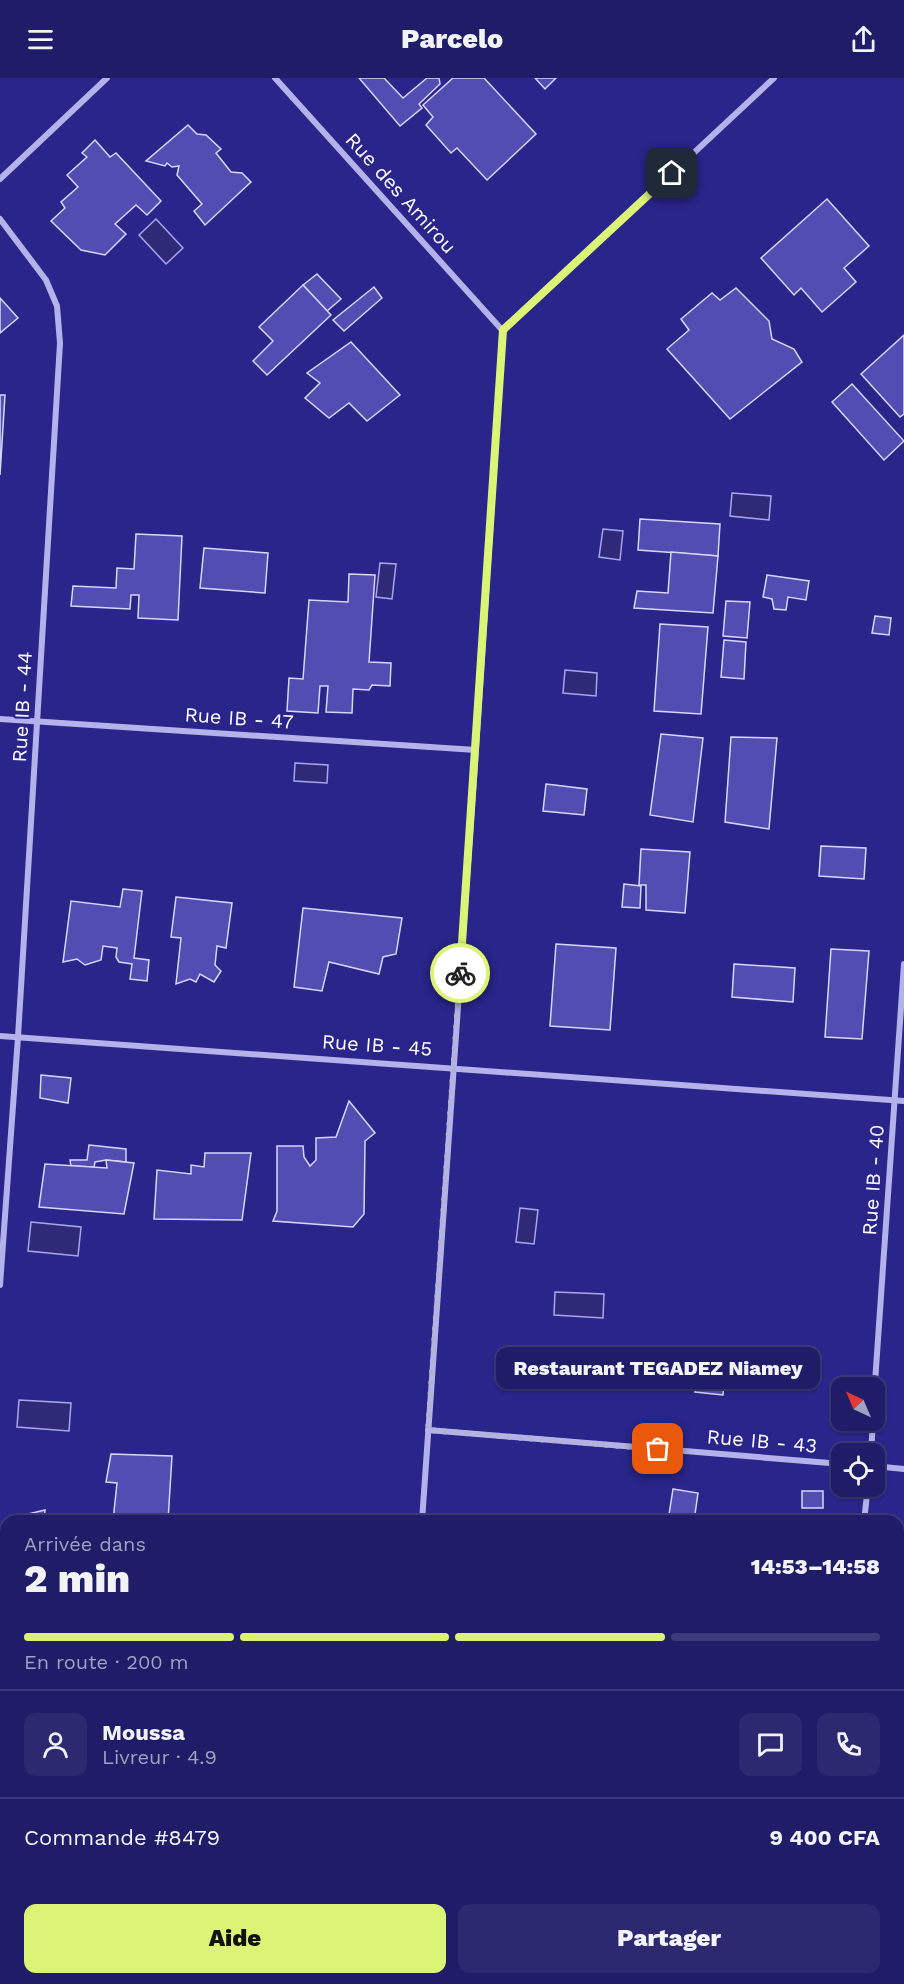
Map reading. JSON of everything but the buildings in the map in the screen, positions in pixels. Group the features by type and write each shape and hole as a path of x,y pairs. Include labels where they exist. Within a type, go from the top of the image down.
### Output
{"street":[{"path":"0,179 108,78"},
{"name":"Rue des Amirou","path":"275,78 503,330"},
{"path":"422,1515 503,330 774,78"},
{"name":"Rue IB - 44","path":"0,219 46,280 57,306 60,343 18,1037 0,1285"},
{"name":"Rue IB - 47","path":"0,719 476,750"},
{"name":"Rue IB - 40","path":"875,1377 904,964"},
{"name":"Rue IB - 45","path":"0,1036 904,1101"},
{"name":"Rue IB - 43","path":"428,1430 831,1463"},
{"path":"885,1467 904,1469"},
{"path":"865,1515 867,1497"}],"shaded area":[{"path":"156,219 183,248 166,264 139,235"},
{"path":"732,493 771,496 769,520 730,516"},
{"path":"603,529 623,531 620,560 599,557"},
{"path":"380,563 396,564 392,599 376,597"},
{"path":"565,670 597,673 596,696 563,693"},
{"path":"295,763 328,765 327,783 294,781"},
{"path":"520,1208 538,1210 534,1244 516,1242"},
{"path":"31,1222 81,1227 78,1256 28,1251"},
{"path":"555,1292 604,1294 603,1318 554,1315"},
{"path":"19,1400 71,1403 69,1431 17,1427"}],"way so far":[{"path":"460,973 428,1430 658,1449"}],"place":[{"name":"Restaurant TEGADEZ Niamey","path":"658,1449"}],"route":[{"path":"460,973 503,330 672,173"}]}
